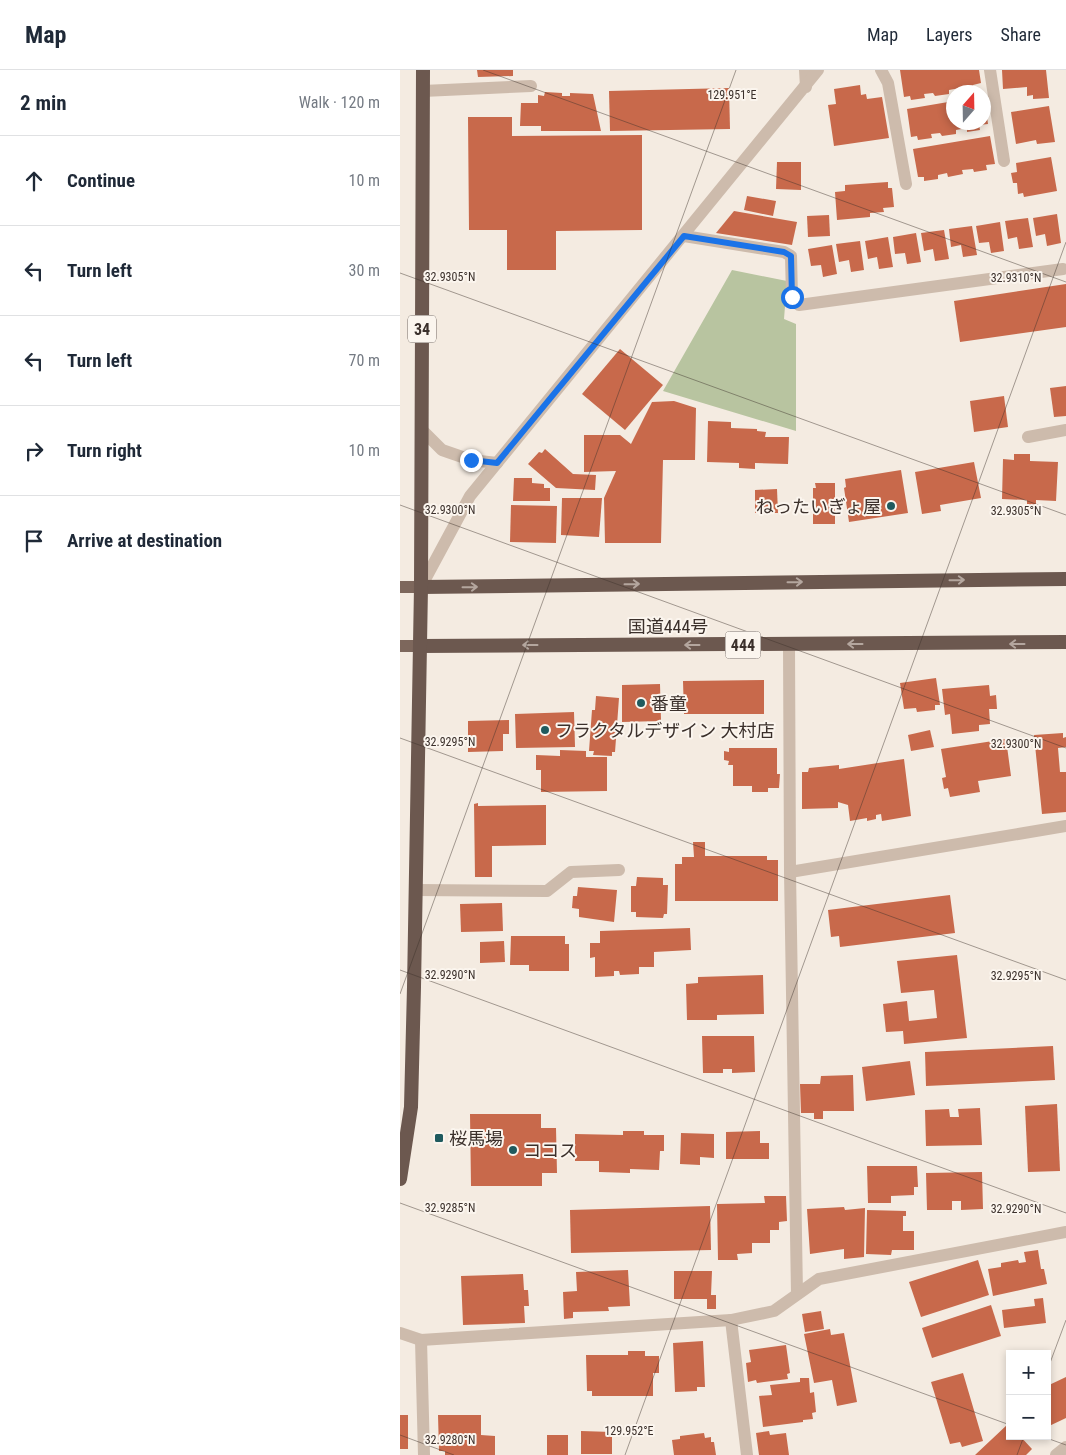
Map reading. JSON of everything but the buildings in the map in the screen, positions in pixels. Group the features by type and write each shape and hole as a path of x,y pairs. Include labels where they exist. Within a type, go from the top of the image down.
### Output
{"highway":[{"name":"34","path":"400,1178 411,1107 416,890 421,587 423,70"},
{"path":"421,587 1066,579"},
{"name":"国道444号","path":"420,646 1066,642"}],"main road":[{"path":"400,587 421,587"},
{"path":"400,646 420,646"}],"street":[{"path":"805,70 806,87"},
{"path":"421,587 470,496 818,70"},
{"path":"881,70 888,83 906,184"},
{"path":"990,70 1004,161"},
{"path":"423,91 531,86"},
{"path":"684,236 784,252 791,256 792,297 799,305 1062,269"},
{"path":"422,430 442,450 471,460 497,463"},
{"path":"1028,437 1066,430"},
{"path":"789,644 790,872 797,1294"},
{"path":"790,872 1066,826"},
{"path":"416,890 547,891 571,872 619,870"},
{"path":"400,1333 421,1340 731,1320 774,1311 819,1279 1066,1232"},
{"path":"731,1320 747,1455"},
{"path":"421,1340 424,1455"},
{"path":"1056,1455 1066,1447"}],"green space":[{"path":"732,270 787,281 784,319 796,324 796,431 663,391"}],"place":[{"name":"ねったいぎょ屋","path":"891,506"},
{"name":"番童","path":"641,703"},
{"name":"フラクタルデザイン 大村店","path":"545,730"},
{"name":"桜馬場","path":"439,1138"},
{"name":"ココス","path":"513,1150"}],"route":[{"path":"471,460 497,463 684,236 784,252 791,256 792,297"}]}
